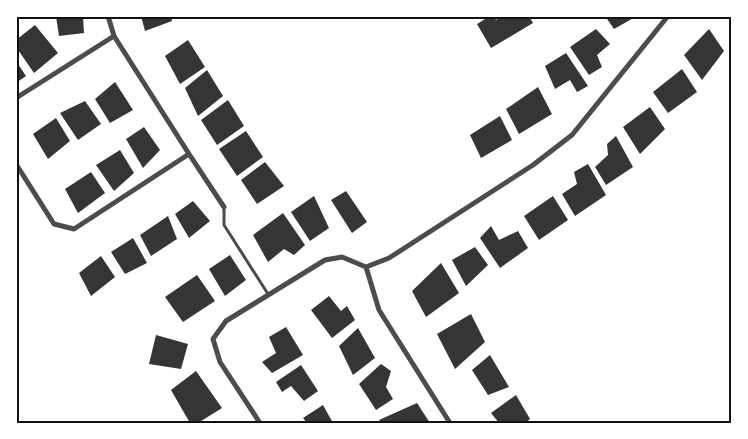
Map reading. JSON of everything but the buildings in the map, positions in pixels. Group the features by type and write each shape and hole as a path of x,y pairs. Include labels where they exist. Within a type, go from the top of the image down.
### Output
{"street":[{"path":"108,16 114,36 224,207"},
{"path":"260,423 220,362 213,339 226,320 325,260 342,257 366,267 389,258 533,165 572,135 668,16"},
{"path":"16,98 114,36"},
{"path":"16,164 54,224 74,229 189,154"},
{"path":"366,267 379,310 450,423"}],"lane":[{"path":"224,207 224,225 268,294"}]}
